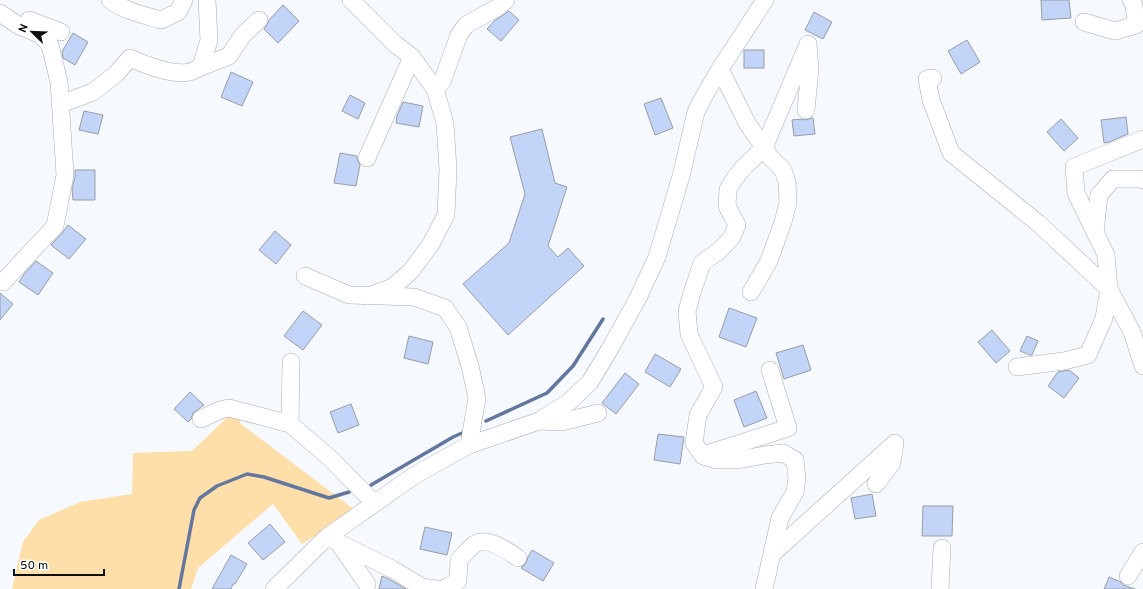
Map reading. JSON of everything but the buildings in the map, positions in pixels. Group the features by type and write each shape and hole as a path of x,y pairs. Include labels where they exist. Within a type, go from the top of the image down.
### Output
{"street":[{"path":"110,0 117,5 161,20 178,12 184,0"},
{"path":"201,66 209,40 207,0"},
{"path":"351,0 395,44 412,57 434,89 446,123 448,169 446,215 431,244 411,271 393,286 368,296"},
{"path":"434,89 442,82 459,35 466,25 498,7 506,0"},
{"path":"274,589 374,504 415,475 469,445 539,421 569,402 590,382 638,298 657,257 682,176 696,112 720,69 765,0"},
{"path":"1084,22 1115,31 1136,25 1134,5 1131,0"},
{"path":"1,14 25,18 60,32"},
{"path":"1,14 19,26 41,35 50,45 59,82 65,174 55,226 4,282"},
{"path":"61,104 93,92 116,74 130,58 151,67 174,73 190,72 201,66 229,56 243,35 259,20"},
{"path":"764,589 780,518 795,492 797,478 795,460 783,453 738,460 716,460 703,456 694,443 698,415 714,387 689,334 688,311 702,263 720,250 732,237 737,224 727,206 728,189 744,167 764,148 808,44 810,69 806,110"},
{"path":"367,158 412,57"},
{"path":"720,69 747,123 771,158 783,170 787,182 788,203 783,222 769,261 751,292"},
{"path":"933,78 927,79 931,100 951,153 1038,223 1109,289 1132,332 1143,366"},
{"path":"1017,367 1064,361 1088,356 1104,318 1109,289 1106,255 1076,193 1074,167 1143,139"},
{"path":"1095,232 1099,195 1113,178 1143,180"},
{"path":"305,276 348,295 414,297 445,308 458,327 470,366 477,398 469,445"},
{"path":"290,424 292,362"},
{"path":"703,456 788,428 770,370"},
{"path":"201,419 220,410 229,408 290,424 331,459 374,504"},
{"path":"539,421 562,422 598,413"},
{"path":"772,554 894,442 892,463 876,484"},
{"path":"333,540 367,584"},
{"path":"333,540 392,569 422,587 436,589"},
{"path":"443,589 458,581 459,560 476,543 486,542 503,548 518,558"},
{"path":"940,589 942,548"},
{"path":"1128,576 1143,552"}],"shaded area":[{"path":"236,409 241,424 356,511 302,544 273,504 198,568 191,589 12,589 23,542 39,520 80,502 132,494 133,453 192,451"}],"waterway":[{"path":"486,421 547,393 573,366 603,319"},
{"path":"371,485 462,433"},
{"path":"179,589 194,510 200,498 217,486 247,474 264,477 329,498 349,492"}]}
